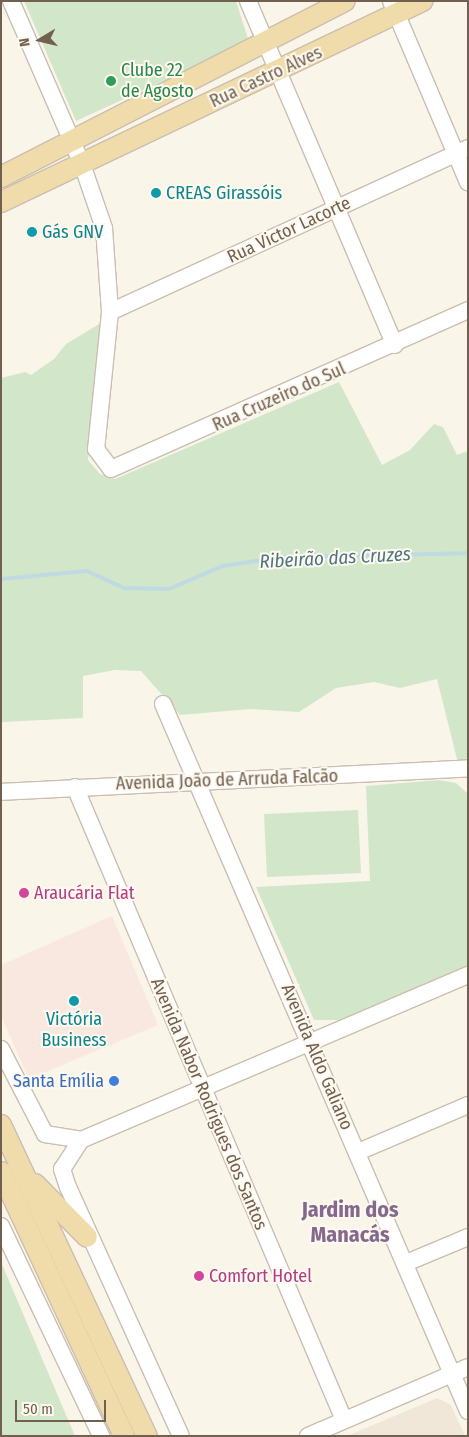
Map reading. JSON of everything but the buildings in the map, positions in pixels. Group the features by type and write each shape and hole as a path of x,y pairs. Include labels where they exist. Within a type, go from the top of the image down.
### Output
{"main road":[{"name":"Rua Castro Alves","path":"1,177 73,143 346,1"},
{"name":"Rua Castro Alves","path":"1,202 279,72 394,8 422,1"},
{"path":"1,1125 147,1436"},
{"path":"1,1172 124,1436"},
{"path":"25,1174 88,1237"}],"street":[{"path":"11,1 82,164 104,228 110,312"},
{"path":"248,1 395,345"},
{"path":"394,8 462,150 468,182"},
{"name":"Rua Victor Lacorte","path":"110,312 462,150"},
{"name":"Rua Cruzeiro do Sul","path":"110,312 96,449 111,469 395,345 468,310"},
{"name":"Avenida Aldo Galiano","path":"163,704 199,781 468,1411"},
{"name":"Avenida João de Arruda Falcão","path":"1,792 199,781 465,773"},
{"name":"Avenida Nabor Rodrigues dos Santos","path":"75,787 202,1090 344,1420"},
{"path":"1,1049 45,1134 81,1140 468,975"},
{"path":"358,1152 468,1105"},
{"path":"81,1140 62,1169 88,1237 181,1436"},
{"path":"1,1226 101,1436"},
{"path":"406,1263 468,1237"},
{"path":"308,1436 468,1367"}],"shaded area":[{"path":"112,916 158,1025 29,1079 1,1016 1,965"},
{"path":"437,1398 451,1405 465,1436 347,1436"}],"green space":[{"name":"Clube 22 de Agosto","path":"24,1 236,1 249,42 76,121"},
{"path":"101,323 88,460 100,474 115,479 339,382 382,465 410,450 434,424 443,427 457,455 468,451 468,758 458,763 437,679 400,688 374,682 336,688 299,712 250,709 180,715 141,671 115,670 83,676 83,718 2,722 1,378 25,372 31,375 54,359 66,344"},
{"path":"439,780 456,783 468,794 468,966 341,1020 314,1020 256,887 370,881 366,786"},
{"path":"358,810 361,873 267,877 264,814"},
{"path":"1,1262 75,1436 1,1436"}],"waterway":[{"name":"Ribeirão das Cruzes","path":"1,579 87,571 124,588 169,589 223,566 283,557 468,553"}],"place":[{"name":"Clube 22 de Agosto","path":"111,81"},
{"name":"CREAS Girassóis","path":"156,193"},
{"name":"Gás GNV","path":"32,232"},
{"name":"Araucária Flat","path":"24,893"},
{"name":"Victória Business","path":"74,1001"},
{"name":"Santa Emília","path":"114,1081"},
{"name":"Comfort Hotel","path":"199,1276"}],"district":[{"name":"Jardim dos Manacás","path":"350,1222"}]}
